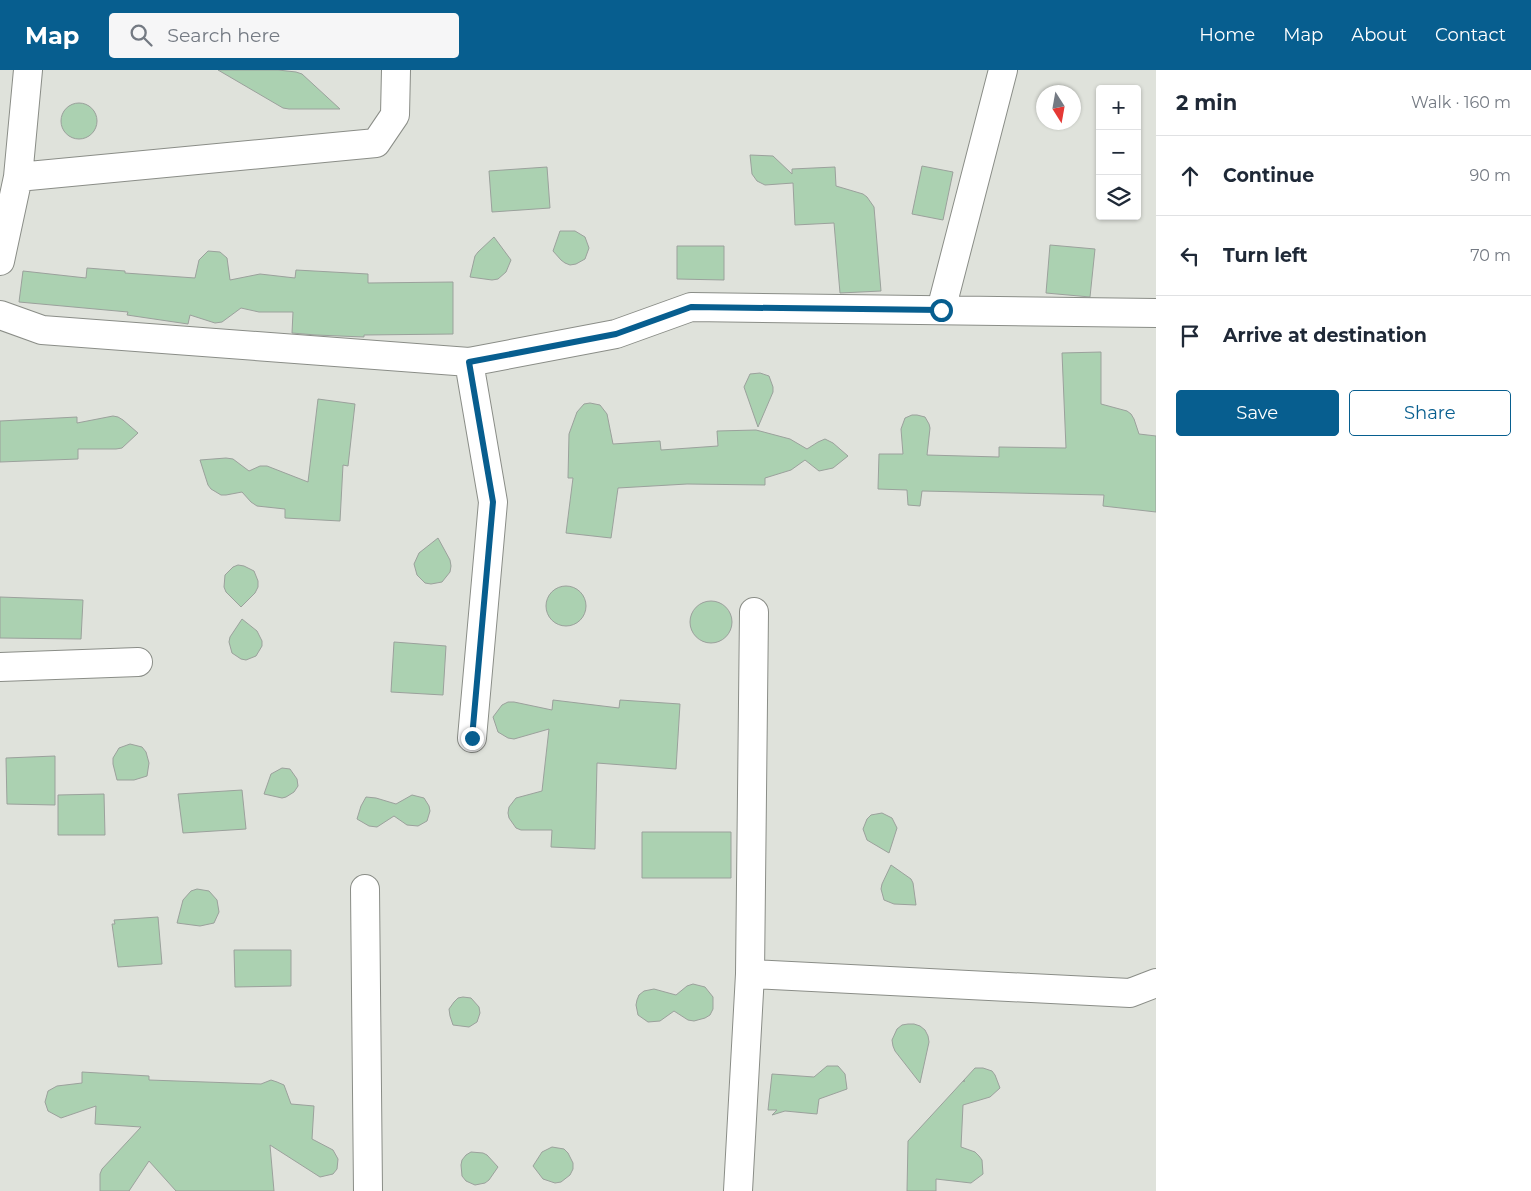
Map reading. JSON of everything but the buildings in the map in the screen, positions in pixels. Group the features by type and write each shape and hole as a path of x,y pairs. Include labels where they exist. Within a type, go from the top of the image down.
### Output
{"street":[{"path":"0,260 18,177 28,70"},
{"path":"18,177 376,143 395,115 396,70"},
{"path":"941,310 1003,70"},
{"path":"0,316 42,330 469,362 616,334 691,307 1156,313"},
{"path":"469,362 493,502 472,738"},
{"path":"738,1191 750,974 754,612"},
{"path":"0,667 138,662"},
{"path":"365,889 368,1191"},
{"path":"750,974 1130,994 1156,983"}],"route":[{"path":"472,738 493,502 469,362 616,334 691,307 941,310"}]}
